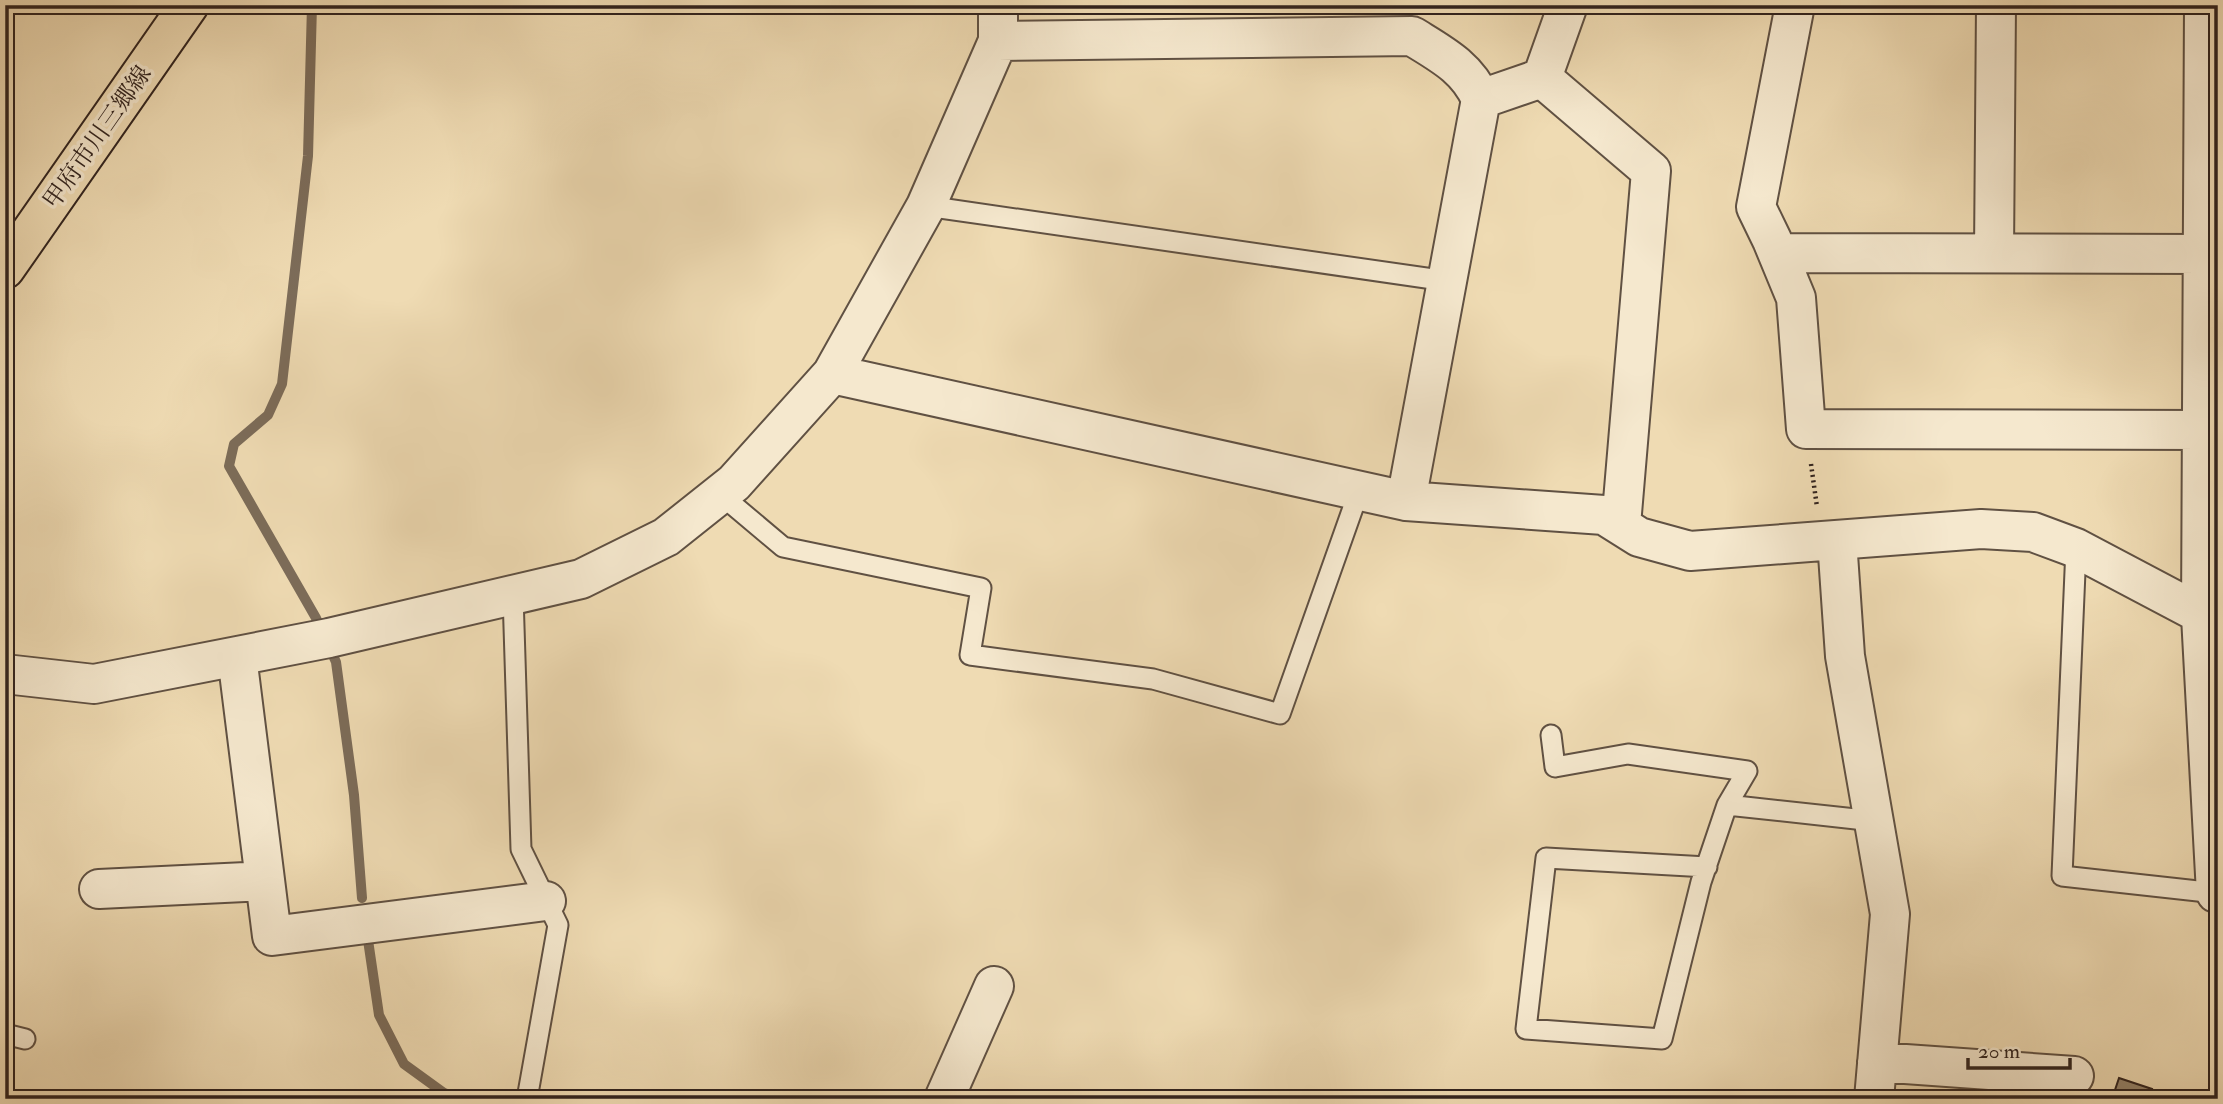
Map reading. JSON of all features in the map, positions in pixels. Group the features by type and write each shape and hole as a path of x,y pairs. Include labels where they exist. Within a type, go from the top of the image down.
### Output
{"main road":[{"name":"甲府市川三郷線","path":"5,269 189,5"}],"street":[{"path":"1542,78 1568,5"},
{"path":"1795,5 1756,207 1796,298 1806,429 2202,430"},
{"path":"1994,253 1996,5"},
{"path":"2204,5 2211,87 2208,243 2210,390 2202,430 2216,893"},
{"path":"5,674 94,684 321,640 581,579 666,537 734,483 832,374 926,206 998,23 1412,36 1449,59 1473,81 1481,99 1406,501"},
{"path":"1481,99 1542,78"},
{"path":"1542,78 1651,171 1621,525"},
{"path":"1778,253 1994,253 2208,243"},
{"path":"832,374 1406,501 1604,515 1639,537 1690,551 1981,529 2033,532 2076,548 2209,619"},
{"path":"1831,540 1845,656 1890,914 1875,1080 2074,1076"},
{"path":"237,656 272,936 546,901"},
{"path":"99,889 265,881"},
{"path":"944,1099 994,986"}],"lane":[{"path":"926,206 1447,281"},
{"path":"720,494 783,547 981,588 970,655 1153,679 1280,714 1359,491"},
{"path":"2076,548 2062,876 2216,893"},
{"path":"513,595 521,849 558,925 527,1099"},
{"path":"1551,735 1555,767 1628,754 1747,771 1727,805 1707,867 1662,1039 1525,1029 1546,858 1707,867"},
{"path":"1727,805 1874,821"},
{"path":"5,1034 25,1039"}],"path":[{"path":"1806,429 1818,510 1831,540"}],"building":[{"path":"2119,1078 2152,1089 2149,1099 2112,1099"}],"waterway":[{"path":"312,5 308,156 282,384 268,415 234,444 229,466 316,618 336,662 354,795 362,898"},
{"path":"368,940 379,1015 404,1064 444,1093 459,1099"}]}
